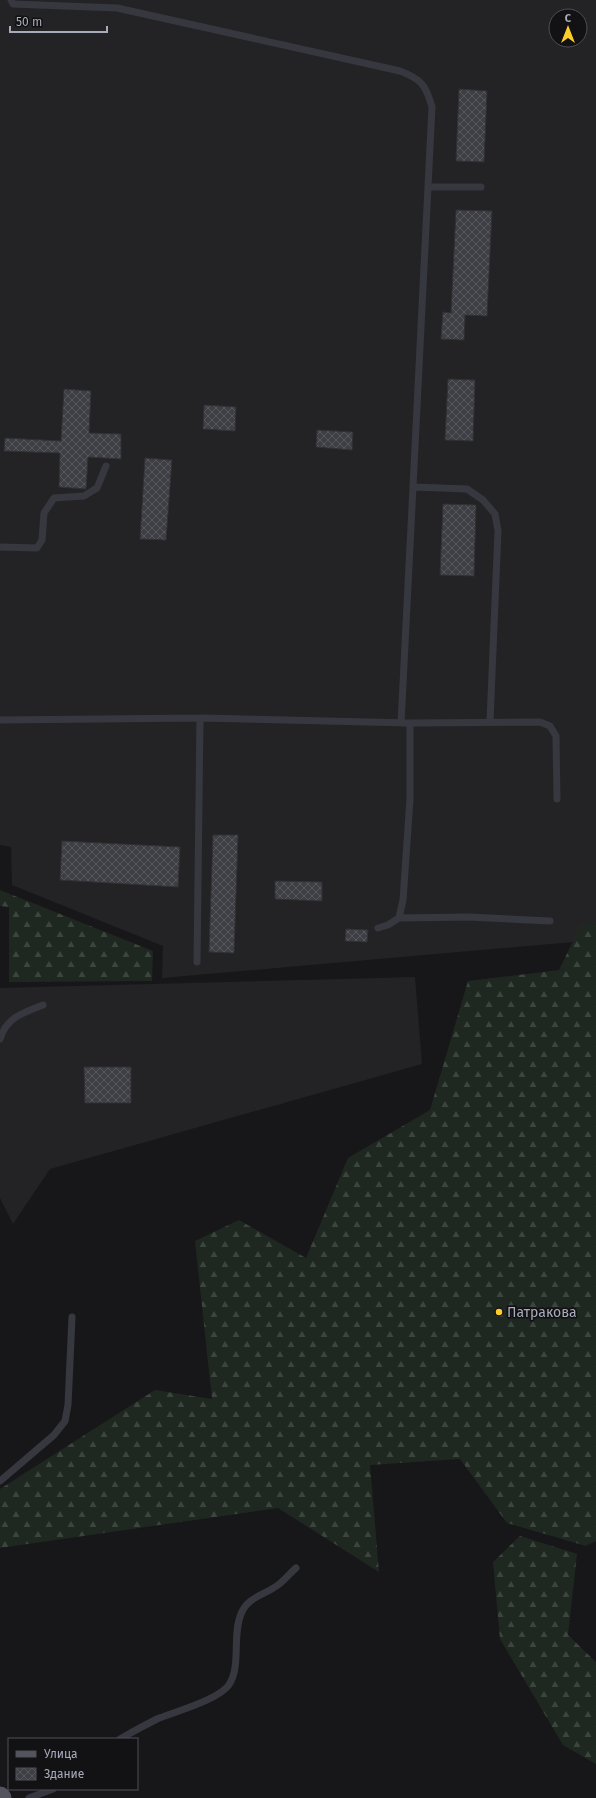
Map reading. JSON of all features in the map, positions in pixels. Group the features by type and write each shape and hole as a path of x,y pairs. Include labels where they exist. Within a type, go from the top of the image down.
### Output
{"lane":[{"path":"11,0 13,4 117,8 400,71 416,77 427,90 432,107 401,723"},
{"path":"428,187 481,187"},
{"path":"0,547 37,548 42,540 44,513 54,498 84,496 97,488 106,466"},
{"path":"413,487 467,489 483,500 495,514 498,531 490,721"},
{"path":"0,720 200,718 401,723 490,721 540,722 550,726 556,736 557,799"},
{"path":"197,962 200,718"},
{"path":"398,918 403,900 410,799 410,723"},
{"path":"378,928 388,925 398,918 469,917 550,921"},
{"path":"0,1038 9,1021 21,1013 43,1005"},
{"path":"0,1481 54,1435 65,1421 69,1393 72,1316"},
{"path":"122,1738 158,1719 200,1703 221,1692 230,1684 234,1671 237,1628 241,1613 247,1604 258,1595 278,1585 296,1568"},
{"path":"29,1798 50,1790"}],"shaded area":[{"path":"0,0 596,0 596,940 162,978 163,946 12,885 11,847 0,845"},
{"path":"415,977 422,1064 50,1169 13,1224 0,1198 0,988"}],"green space":[{"path":"0,890 153,951 152,981 9,982 9,907 0,906"},
{"path":"596,923 596,1541 586,1546 507,1523 460,1459 370,1465 379,1572 278,1508 0,1548 0,1489 155,1390 212,1399 195,1241 239,1220 306,1258 348,1158 430,1110 468,981 559,970 581,925"},
{"path":"520,1536 577,1554 568,1635 596,1662 596,1764 563,1745 500,1639 493,1562"}],"building":[{"path":"459,89 487,91 484,162 456,161"},
{"path":"456,210 492,211 487,316 465,315 464,340 441,339 443,312 451,313"},
{"path":"448,379 475,380 473,441 445,440"},
{"path":"64,389 91,391 89,433 121,434 121,459 88,457 86,489 59,487 60,453 4,451 5,438 61,441"},
{"path":"204,405 236,407 235,431 203,429"},
{"path":"317,430 353,432 352,450 316,447"},
{"path":"145,458 172,460 166,540 140,539"},
{"path":"443,504 476,505 474,576 440,575"},
{"path":"213,835 238,835 234,953 209,952"},
{"path":"62,841 180,847 178,887 60,880"},
{"path":"275,881 322,882 322,901 275,899"},
{"path":"346,929 368,930 367,942 345,941"},
{"path":"84,1067 131,1067 131,1103 85,1103"}],"place":[{"name":"Патракова","path":"499,1312"}]}
